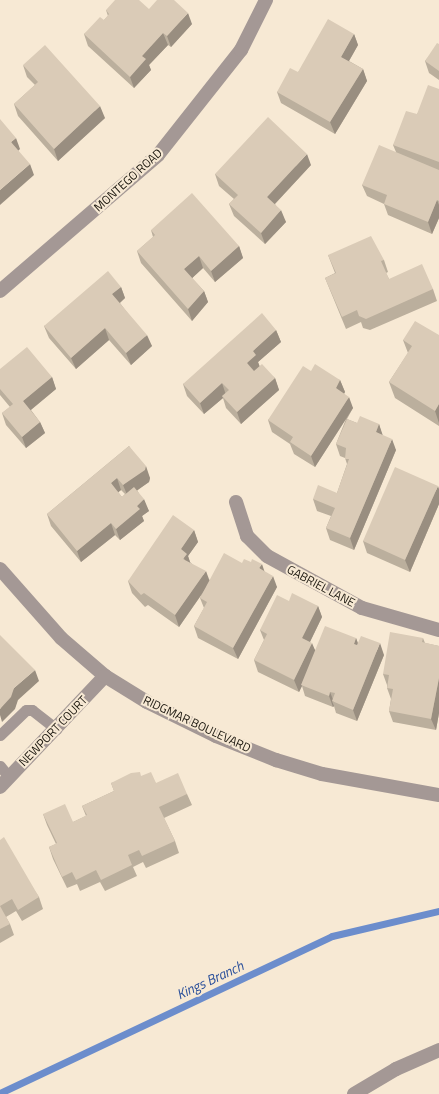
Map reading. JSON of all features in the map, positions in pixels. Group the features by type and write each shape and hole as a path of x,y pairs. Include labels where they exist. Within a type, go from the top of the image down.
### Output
{"street":[{"name":"MONTEGO ROAD","path":"0,291 158,156 241,50 266,0"},
{"name":"GABRIEL LANE","path":"236,502 247,536 267,556 362,608 439,630"},
{"name":"RIDGMAR BOULEVARD","path":"0,569 61,638 105,676 147,702 208,732 276,760 322,774 439,795"},
{"name":"NEWPORT COURT","path":"5,782 105,676"},
{"path":"354,1094 396,1069 439,1050"}],"lane":[{"path":"0,735 26,710 32,710 56,729"},
{"path":"0,766 5,782"}],"building":[{"path":"115,0 139,0 149,9 157,0 174,0 188,13 167,36 163,33 142,56 146,59 130,77 84,34 100,17 104,20 109,14 106,10"},
{"path":"328,19 354,34 341,57 363,69 330,122 277,92 290,68 298,72"},
{"path":"437,43 439,44 439,71 425,61"},
{"path":"45,45 100,106 54,149 14,104 38,82 23,65"},
{"path":"428,85 439,89 439,162 393,145 406,111 417,114"},
{"path":"268,117 307,154 267,197 281,210 261,233 229,204 238,195 215,174"},
{"path":"0,119 16,138 11,142 30,164 0,190"},
{"path":"379,145 439,170 439,201 437,200 428,222 384,204 387,195 362,185"},
{"path":"192,193 239,246 211,271 199,256 184,269 204,291 188,309 137,251 155,235 151,230"},
{"path":"371,236 384,260 381,261 389,279 422,264 433,289 366,319 359,316 357,310 342,317 325,278 336,273 328,255"},
{"path":"108,271 121,287 112,294 147,335 126,353 105,328 71,358 44,326"},
{"path":"262,313 276,330 253,351 256,355 247,363 254,371 262,364 275,378 237,412 222,396 229,390 222,383 200,403 183,384"},
{"path":"415,321 439,335 439,404 435,411 389,382 412,346 403,340"},
{"path":"27,347 52,377 23,401 40,422 22,437 2,413 13,404 0,389 0,369"},
{"path":"315,364 340,380 336,388 349,397 311,456 290,442 293,437 268,420 303,366 311,371"},
{"path":"360,416 379,424 376,432 392,439 350,538 326,528 335,508 313,499 318,485 337,493 349,459 345,459 346,448 336,444 347,419 357,423"},
{"path":"129,446 146,466 145,470 123,485 117,478 111,483 122,497 134,487 144,499 137,506 140,509 116,529 111,523 77,551 47,514"},
{"path":"395,467 438,486 405,560 363,541"},
{"path":"173,515 194,530 181,549 187,554 183,559 206,571 175,615 144,593 141,595 128,581"},
{"path":"224,553 242,563 244,559 251,562 252,559 262,564 259,568 273,576 233,648 194,626 207,602 200,598"},
{"path":"292,593 318,606 302,638 312,643 294,680 254,660 267,634 260,630 277,595 289,601"},
{"path":"325,626 356,638 354,644 357,645 361,636 380,643 353,710 332,701 335,693 330,692 329,696 301,685"},
{"path":"390,632 423,638 422,642 439,646 439,678 431,719 389,711 393,689 387,688 389,675 383,674"},
{"path":"0,635 35,670 14,688 11,697 0,709"},
{"path":"140,772 141,776 151,772 156,783 178,773 187,794 159,807 175,841 142,856 139,850 128,855 132,865 101,880 96,870 76,880 72,872 62,877 49,847 57,843 43,814 65,804 73,822 87,815 82,806 114,791 111,783 131,773"},
{"path":"4,837 39,897 18,910 12,899 0,906 0,840"},
{"path":"0,906 10,924 0,929"}],"waterway":[{"name":"Kings Branch","path":"0,1093 332,936 439,911"}]}
